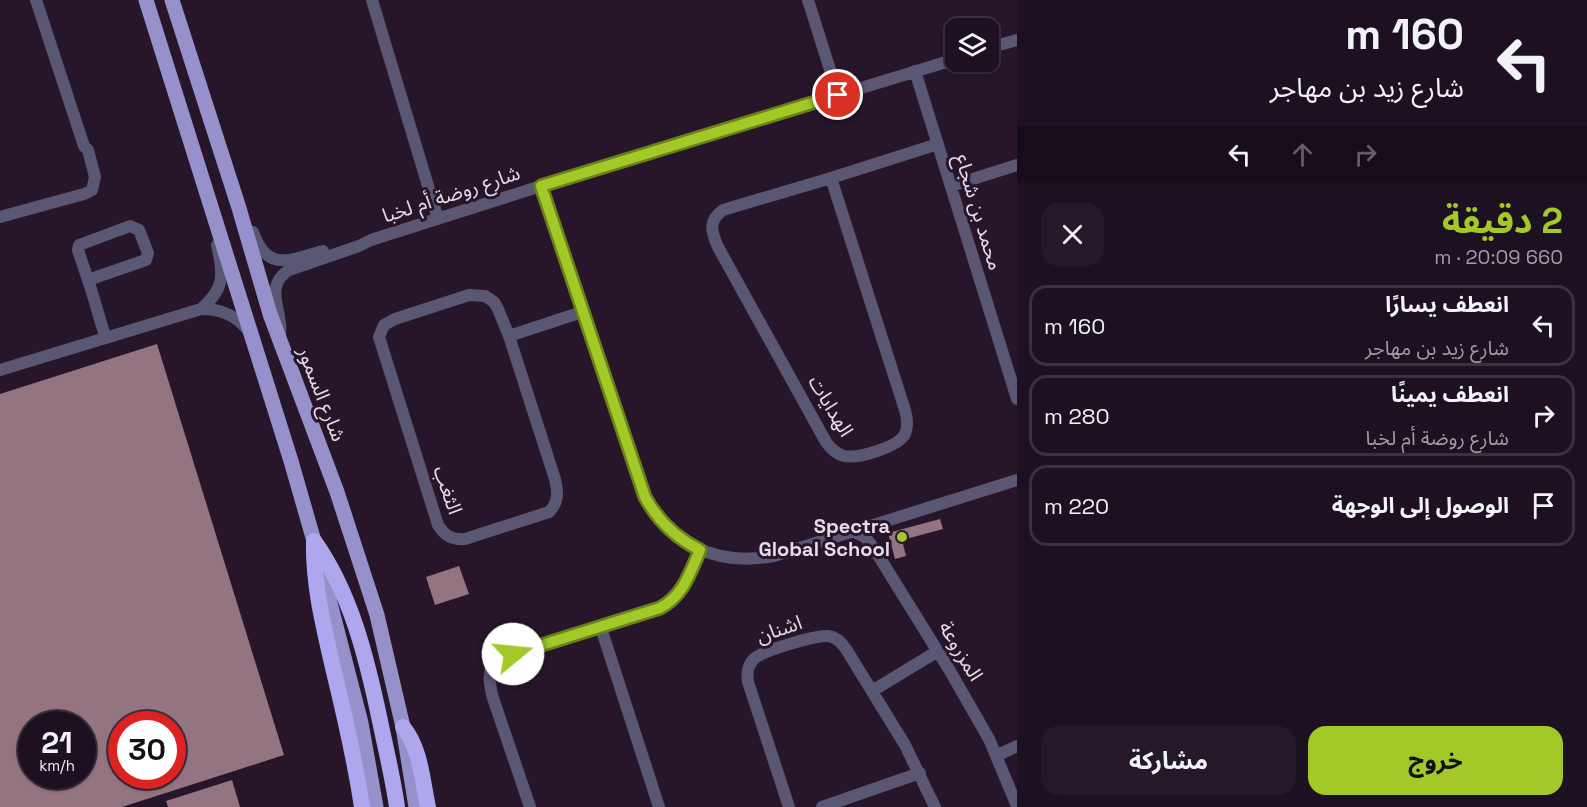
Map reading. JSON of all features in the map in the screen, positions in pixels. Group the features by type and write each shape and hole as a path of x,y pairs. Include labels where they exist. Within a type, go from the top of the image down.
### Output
{"highway":[{"path":"314,541 314,572 318,604 346,724 362,807"},
{"path":"314,541 330,565 343,592 370,674 397,807"},
{"path":"403,727 412,737 428,807"}],"main road":[{"path":"146,0 314,541 356,701 376,807"},
{"name":"شارع السمور","path":"172,0 279,340 337,492 377,615 403,727 416,807"}],"street":[{"path":"0,217 84,194 94,186 94,172 88,150 84,146 36,0"},
{"path":"372,0 438,219"},
{"path":"808,0 838,95"},
{"path":"999,45 1017,40"},
{"name":"شارع روضة أم لخبا","path":"279,340 281,324 274,293 280,277 289,270 371,240 541,186 945,62"},
{"name":"محمد بن شجاع","path":"915,71 1017,399"},
{"name":"الهدايات","path":"831,178 904,406 907,423 905,433 896,444 861,455 848,456 836,453 826,442 711,231 713,219 723,210 938,144"},
{"path":"951,186 1017,165"},
{"path":"541,186 645,497 657,516 672,532 700,550 734,559 774,556 1017,480"},
{"path":"201,309 217,294 222,276 208,199"},
{"name":"شارع روضة أم لخبا","path":"239,208 248,219 261,250 274,260 290,260 358,241 371,240"},
{"path":"88,280 146,260 147,250 137,228 130,226 79,245 78,250 88,280 98,308 104,315 109,337"},
{"name":"الثغب","path":"480,295 494,302 509,336 555,479 556,502 553,508 543,514 465,539 451,539 438,525 380,342 380,331 384,325 395,319 469,296 480,295"},
{"path":"0,370 201,309 220,310 231,315 248,330"},
{"path":"509,336 582,312"},
{"name":"المزروعة","path":"852,531 865,537 873,547 938,651 998,755 1017,806"},
{"path":"530,807 492,695 489,680 492,665 500,658 651,612 668,604 680,592 700,550"},
{"path":"601,628 659,807"},
{"name":"اشنان","path":"789,807 748,682 748,668 753,660 762,654 812,638 830,636 844,646 872,691 920,773 935,807"},
{"path":"872,691 938,651"},
{"path":"998,755 1017,746"},
{"path":"827,806 920,773"}],"building":[{"path":"157,344 284,755 186,786 186,711 108,711 108,789 178,789 122,807 0,807 0,394"},
{"name":"Spectra Global School","path":"940,519 943,529 902,540 906,556 895,559 888,533"},
{"path":"459,566 469,594 435,605 426,577"},
{"path":"232,780 240,807 168,807 166,801"}],"place":[{"name":"Spectra Global School","path":"902,537"}],"route":[{"path":"513,654 651,612 668,604 680,592 700,550 672,532 657,516 645,497 554,231 541,186 838,95"}]}
